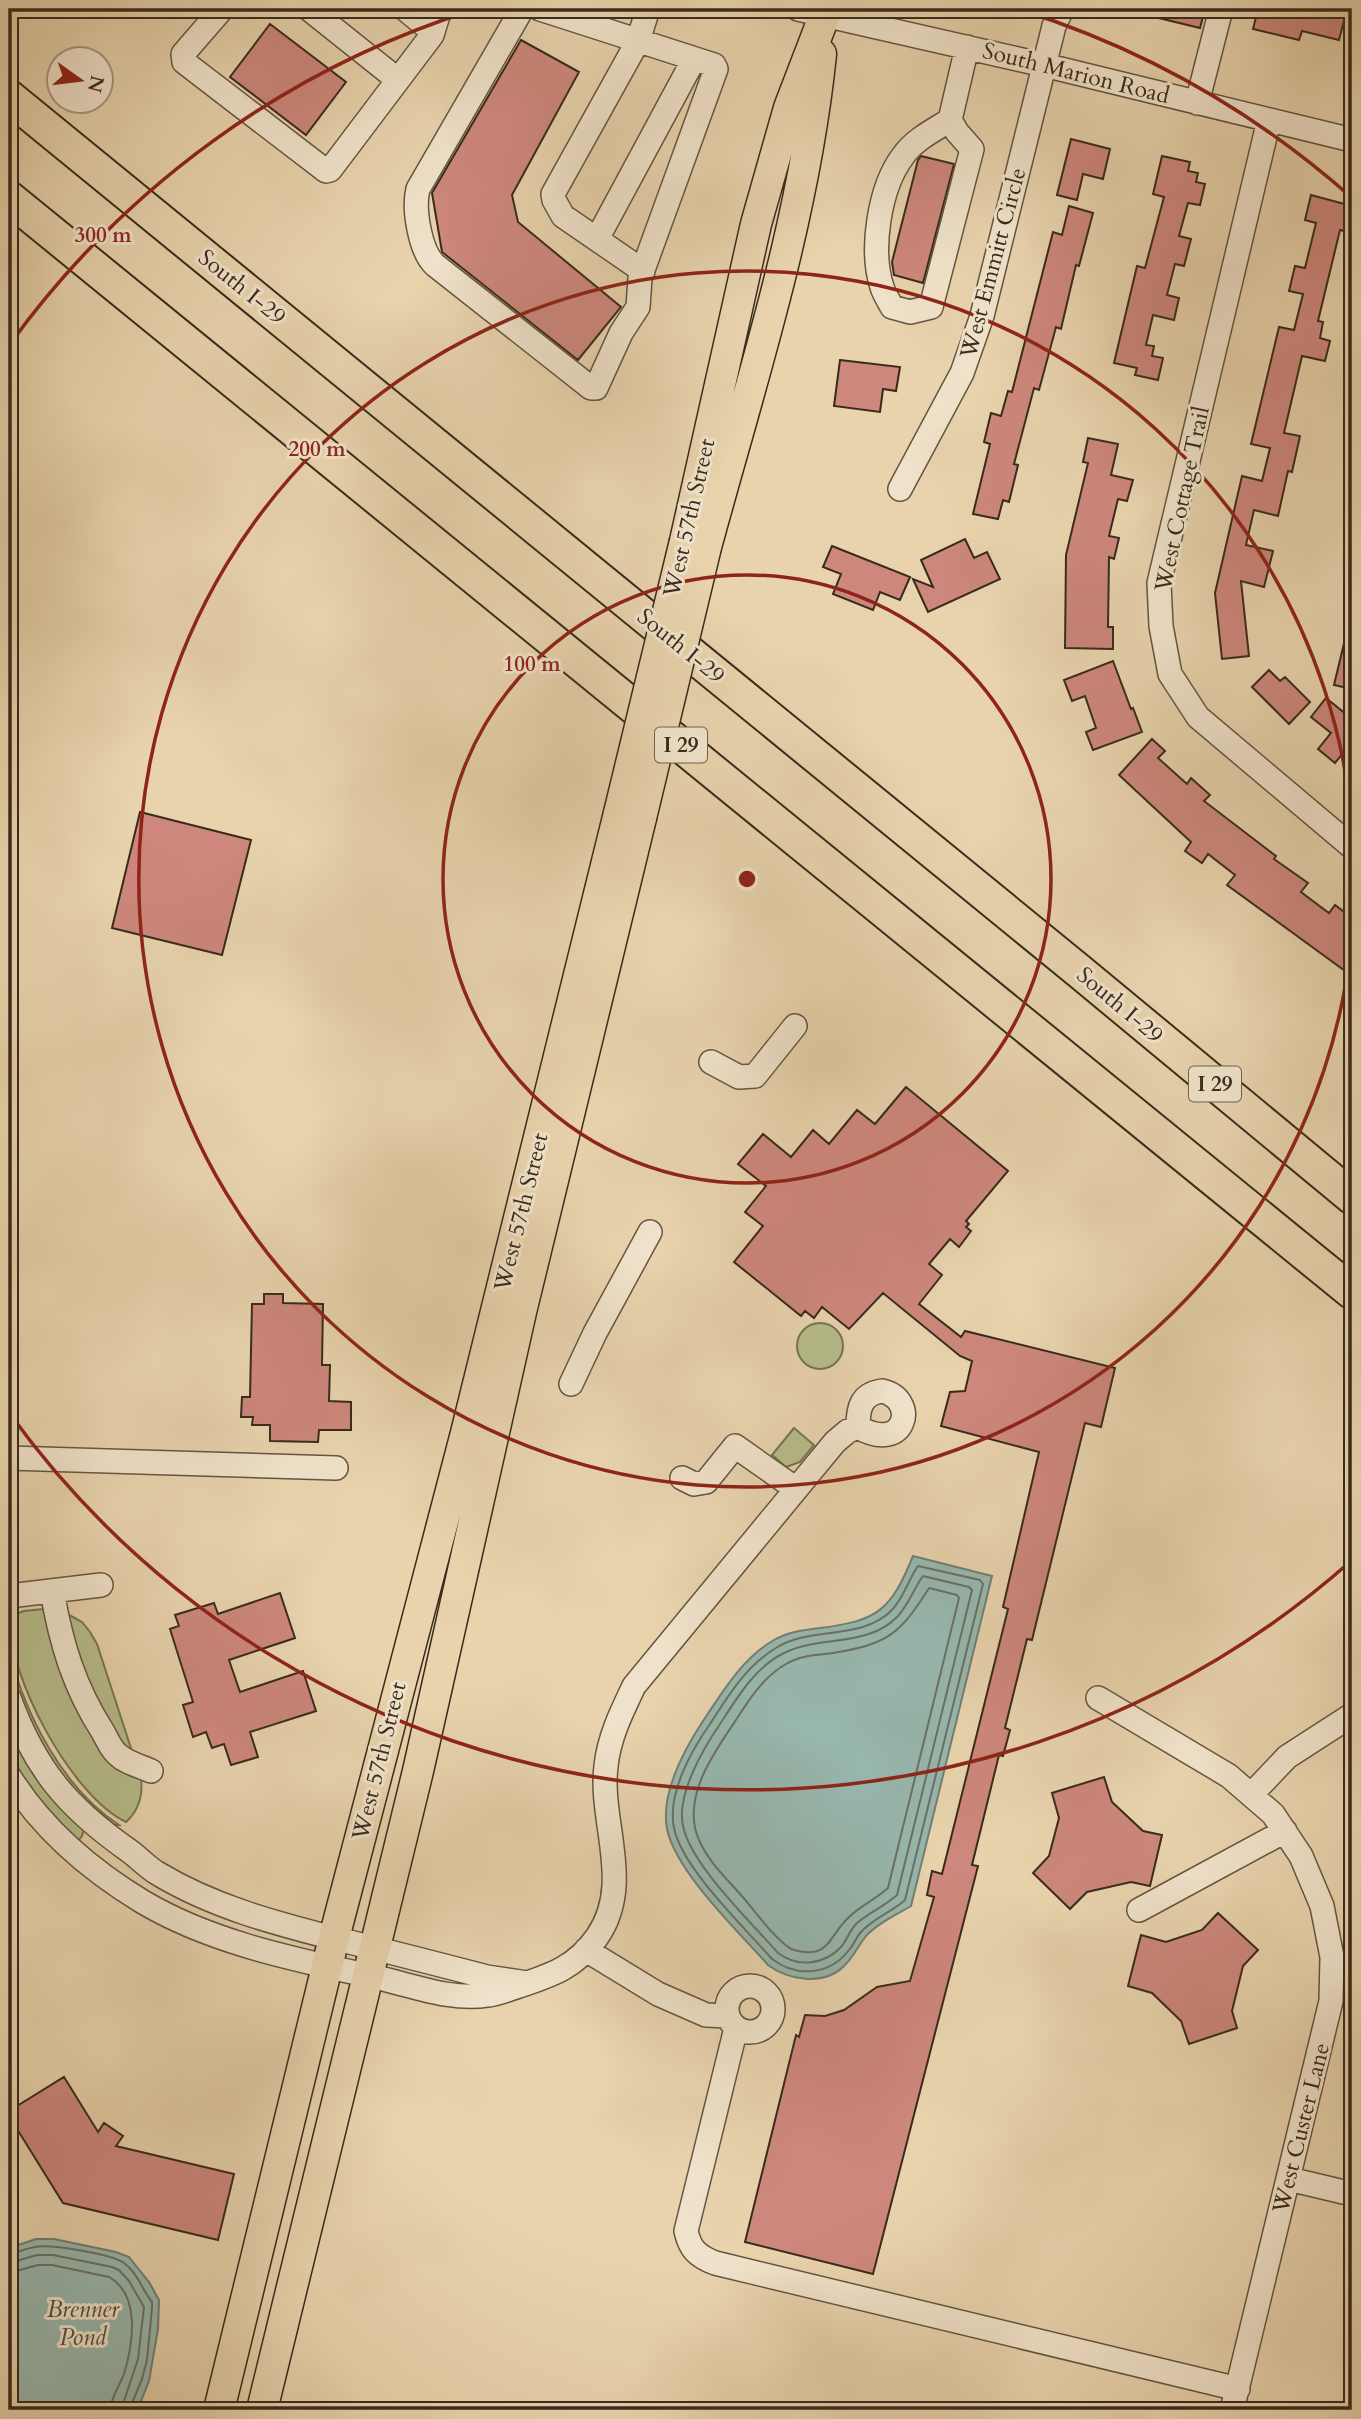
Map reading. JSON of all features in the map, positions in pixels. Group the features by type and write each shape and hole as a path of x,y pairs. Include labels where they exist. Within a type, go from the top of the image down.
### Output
{"highway":[{"name":"South I-29","path":"9,97 1352,1197"},
{"name":"I 29","path":"9,198 1352,1292"}],"main road":[{"name":"West 57th Street","path":"262,2410 424,1745 630,815 695,544 767,325 802,183 816,104 817,11"},
{"name":"West 57th Street","path":"219,2410 334,1938 630,815"}],"street":[{"path":"222,9 183,54 184,62 322,170 330,170 398,80 433,32 440,9"},
{"path":"309,9 398,80"},
{"path":"405,9 433,32"},
{"path":"522,9 418,189 416,199 424,250 435,265 591,388 596,388 621,332 638,307 640,278 716,73 714,65 540,9"},
{"path":"643,271 563,216 553,194 638,41 648,9"},
{"name":"West Emmitt Circle","path":"900,489 962,373 979,326 1054,26 1062,9"},
{"path":"1197,103 1221,9"},
{"name":"South Marion Road","path":"817,11 1352,140"},
{"path":"950,120 922,138 903,155 891,177 878,219 877,250 882,288 892,307 910,312 931,307 972,149 950,120 967,47"},
{"path":"597,239 694,59"},
{"name":"West Cottage Trail","path":"1269,120 1159,583 1161,626 1170,674 1198,717 1348,836"},
{"path":"711,1062 740,1077 755,1076 795,1026"},
{"path":"571,1384 595,1333 650,1232"},
{"path":"9,1698 26,1740 47,1775 73,1807 156,1872 233,1909 277,1924 334,1938 371,1962 454,1996 489,1995 528,1983 556,1974 586,1950 599,1935 610,1910 615,1867 607,1809 606,1766 619,1719 634,1686 835,1442 848,1431 858,1427"},
{"path":"682,1478 694,1484 706,1482 735,1446 796,1489"},
{"path":"9,1458 336,1468"},
{"path":"9,1596 101,1585"},
{"path":"52,1591 60,1636 78,1688 94,1719 117,1754 128,1762 151,1771"},
{"name":"West Custer Lane","path":"1098,1698 1229,1776 1273,1814 1301,1856 1322,1906 1342,1998 1289,2179 1235,2399"},
{"path":"1251,1795 1287,1757 1352,1715"},
{"path":"9,1776 31,1810 75,1854 143,1902 216,1935 327,1967 371,1962"},
{"path":"1139,1910 1285,1831"},
{"path":"586,1950 658,1994 706,2015 732,2022 686,2231 689,2245 699,2256 715,2263 1235,2399"},
{"path":"1289,2179 1352,2194"}],"green space":[{"path":"820,1323 829,1324 836,1330 842,1337 842,1355 836,1362 829,1368 820,1369 811,1368 804,1362 798,1355 797,1346 798,1337 804,1330 811,1324"},
{"path":"794,1428 814,1445 800,1462 786,1467 772,1455"},
{"path":"43,1609 58,1610 82,1622 97,1644 141,1779 139,1802 126,1822 105,1808 85,1787 46,1731 31,1700 19,1669 10,1616"},
{"path":"9,1652 25,1700 49,1748 80,1791 119,1825 109,1825 79,1798 43,1751 13,1689 9,1676"},
{"path":"9,1725 84,1829 78,1841 57,1824 14,1767 9,1757"}],"water":[{"path":"913,1556 992,1576 911,1906 871,1931 847,1963 835,1973 816,1979 795,1977 768,1965 682,1864 667,1829 667,1800 671,1784 676,1769 699,1727 728,1684 753,1655 785,1635 856,1621 880,1610 897,1589"},
{"name":"Brenner Pond","path":"36,2239 54,2239 116,2252 129,2257 149,2282 159,2300 158,2329 149,2381 135,2410 9,2410 9,2248"}],"building":[{"path":"1147,9 1205,9 1200,28 1146,15"},
{"path":"1258,9 1347,9 1339,40 1302,31 1299,40 1253,29"},
{"path":"270,24 346,82 306,135 230,77"},
{"path":"521,40 579,72 512,195 518,222 621,307 578,360 442,252 432,193"},
{"path":"1071,139 1110,149 1103,179 1083,174 1077,200 1057,195"},
{"path":"921,156 954,164 923,283 894,275 892,262"},
{"path":"1162,156 1190,162 1188,171 1198,173 1196,182 1205,184 1200,205 1188,203 1179,236 1191,239 1184,266 1175,264 1167,295 1179,298 1174,320 1153,315 1146,345 1154,346 1152,356 1163,358 1158,380 1135,375 1137,368 1114,363 1137,266 1145,268 1164,197 1153,194"},
{"path":"1311,195 1352,206 1352,233 1340,230 1318,321 1323,322 1320,338 1330,341 1325,361 1302,356 1284,433 1300,436 1292,472 1288,471 1278,516 1254,510 1246,545 1273,551 1264,587 1241,581 1249,656 1222,659 1215,593 1242,476 1262,481 1270,448 1251,444 1279,327 1294,330 1303,294 1289,291 1295,266 1305,268 1316,223 1305,220"},
{"path":"1069,206 1093,213 1079,266 1076,265 1061,329 1056,327 1039,390 1034,388 1014,464 1018,465 1009,502 1003,500 998,519 973,514 990,444 984,442 991,413 1001,416 1008,391 1012,392 1053,232 1062,235"},
{"path":"840,360 900,367 896,391 883,389 880,412 834,406"},
{"path":"1088,438 1118,444 1111,475 1133,480 1127,501 1118,499 1109,536 1119,538 1114,559 1109,557 1108,627 1113,627 1113,649 1065,648 1066,555 1088,463 1083,462"},
{"path":"965,539 974,558 987,552 1000,579 928,612 913,579 933,587 921,560"},
{"path":"832,546 910,577 900,600 880,592 873,610 833,594 841,574 823,567"},
{"path":"1346,635 1352,635 1352,689 1334,685"},
{"path":"1113,661 1142,732 1093,750 1086,732 1096,728 1085,696 1072,701 1064,680"},
{"path":"1269,670 1280,681 1285,677 1310,702 1289,724 1252,687"},
{"path":"1326,698 1352,719 1352,742 1335,763 1318,749 1331,733 1311,717"},
{"path":"1152,739 1165,751 1158,758 1187,784 1191,778 1210,795 1204,801 1276,856 1274,859 1308,883 1301,892 1329,913 1335,905 1352,918 1352,976 1227,885 1235,875 1208,854 1202,863 1185,851 1191,842 1119,775"},
{"path":"140,812 251,840 222,955 112,928"},
{"path":"906,1087 1008,1171 966,1221 969,1224 966,1227 971,1231 959,1247 950,1239 929,1264 942,1275 919,1304 961,1337 965,1331 1115,1368 1101,1427 1085,1423 1032,1640 1027,1639 1005,1728 1010,1730 1003,1756 999,1755 972,1865 978,1866 873,2274 745,2242 796,2035 799,2037 805,2015 825,2016 844,2010 877,1987 910,1981 934,1897 927,1895 932,1871 942,1874 1008,1609 1003,1607 1039,1452 941,1426 950,1392 965,1391 972,1361 960,1356 883,1293 849,1329 822,1307 814,1318 805,1311 801,1316 734,1262 763,1226 745,1212 766,1186 738,1164 763,1134 791,1157 813,1130 829,1144 857,1110 875,1124"},
{"path":"264,1294 283,1294 283,1303 323,1304 322,1365 330,1365 329,1401 351,1402 351,1430 319,1430 318,1442 270,1441 270,1425 252,1425 253,1417 241,1417 242,1397 250,1397 252,1304 264,1304"},
{"path":"280,1593 295,1638 229,1660 240,1692 303,1671 316,1711 250,1732 258,1757 231,1765 224,1744 212,1748 206,1732 193,1737 183,1705 193,1702 170,1629 179,1626 175,1615 214,1603 218,1614"},
{"path":"1104,1777 1112,1802 1143,1831 1162,1835 1150,1886 1131,1882 1087,1892 1070,1909 1033,1873 1049,1856 1059,1818 1052,1793"},
{"path":"1218,1913 1258,1950 1243,1966 1232,2011 1237,2028 1189,2044 1181,2021 1152,1993 1128,1986 1141,1935 1166,1942 1202,1930"},
{"path":"64,2077 98,2132 104,2123 123,2136 116,2146 234,2174 218,2240 63,2203 9,2116 9,2111"}]}
